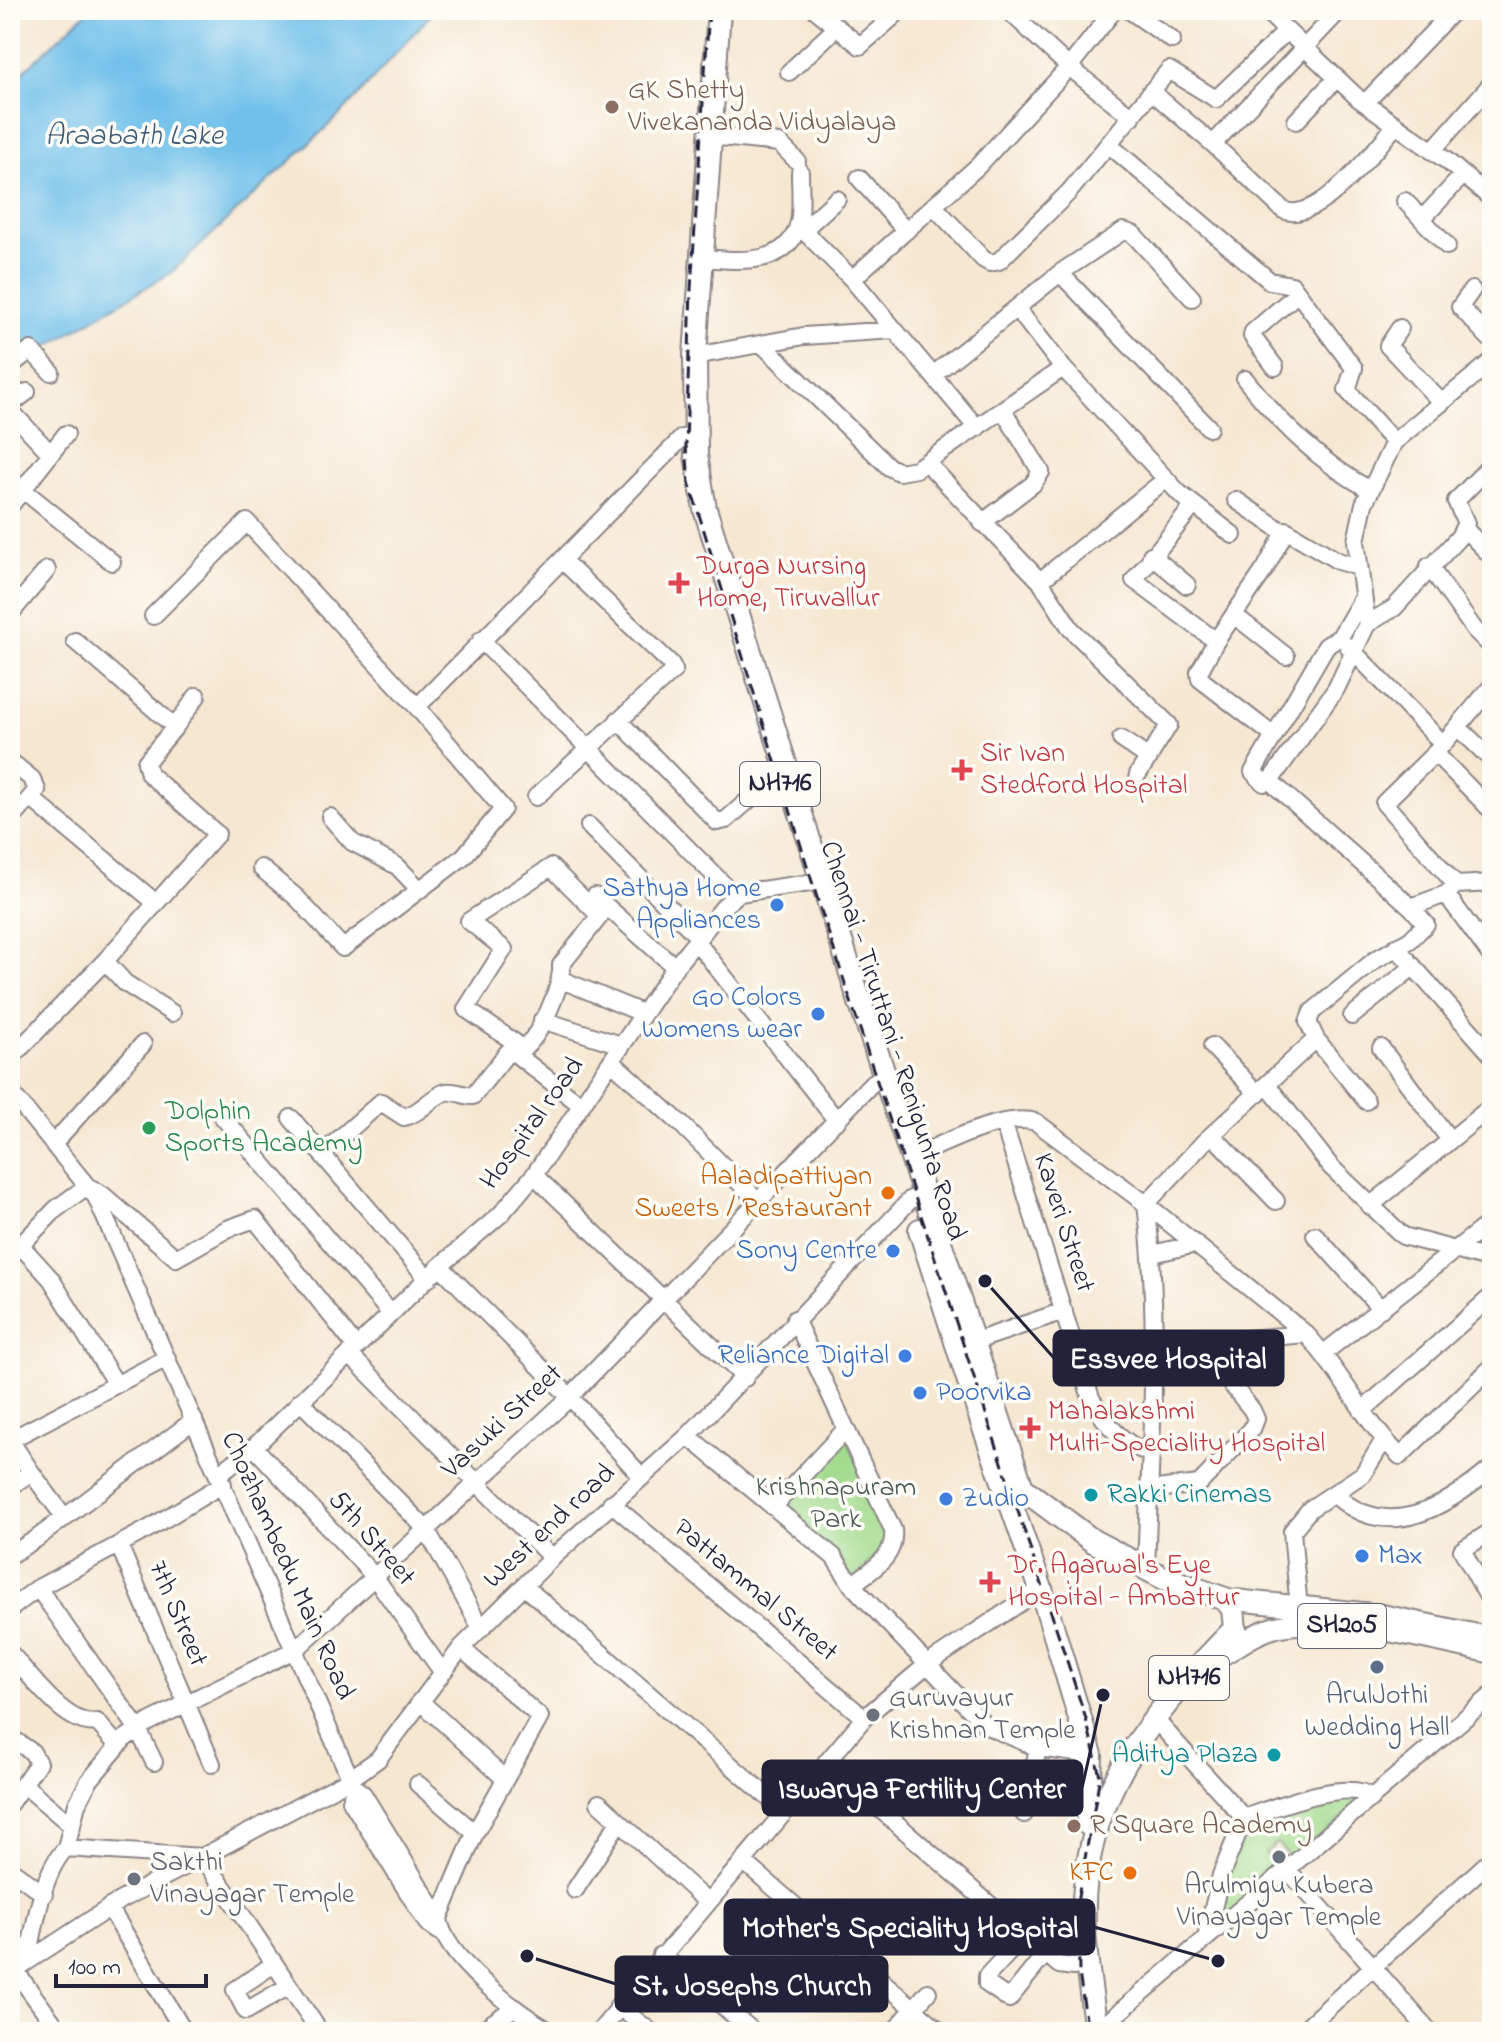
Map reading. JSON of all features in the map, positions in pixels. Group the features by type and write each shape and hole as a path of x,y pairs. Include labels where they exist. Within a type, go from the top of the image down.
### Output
{"highway":[{"name":"Chennai - Tiruttani - Renigunta Road","path":"705,10 689,437 705,509 878,1080 912,1157 918,1198 982,1422 1041,1589 1091,1755 1091,1810 1076,1885 1072,1927 1074,1967 1086,2032"},
{"name":"Chennai - Tiruttani - Renigunta Road","path":"719,10 685,479 810,883 918,1198 973,1342 1011,1464 1022,1488 1040,1504"},
{"path":"1023,1535 1029,1506 1040,1504"},
{"name":"NH716","path":"1040,1504 1093,1541 1146,1569 1225,1599 1233,1609 1235,1629 1153,1717 1126,1757 1101,1815 1085,1889 1084,1927 1096,2032"},
{"path":"1091,1755 1126,1757"}],"main road":[{"name":"SH205","path":"1225,1599 1299,1609 1382,1615 1492,1638"},
{"name":"SH205","path":"1199,1666 1224,1657 1251,1638 1292,1625 1334,1625 1492,1653"}],"street":[{"path":"816,10 835,29 860,46 896,12"},
{"path":"1016,10 1012,14 1069,67 1132,117"},
{"path":"852,279 978,166 1069,67 1114,10"},
{"path":"1129,10 1172,40"},
{"path":"1265,10 1336,79 1492,199"},
{"path":"1213,144 1340,10"},
{"path":"1365,103 1454,10"},
{"path":"789,72 835,29"},
{"path":"934,206 983,259 990,263 999,261 1038,226 1169,70 1216,99 1286,32"},
{"path":"1296,121 1336,79"},
{"path":"1432,151 1492,83"},
{"path":"1151,91 1283,210 1294,212 1338,191 1396,125"},
{"path":"711,136 779,143 798,167 801,227 852,279 977,428"},
{"path":"1108,144 1270,281 1287,283 1298,293 1354,368 1347,390 1394,442"},
{"path":"1422,219 1463,175"},
{"path":"859,178 906,231"},
{"path":"701,258 767,258 837,199"},
{"path":"1405,201 1447,246"},
{"path":"933,375 1018,310 1060,273 1123,231 1133,234 1192,298"},
{"path":"1060,273 1209,428"},
{"path":"1472,290 1460,307 1492,341"},
{"path":"1275,367 1252,336 1253,332 1298,293"},
{"path":"1018,310 1063,368 1166,479 1233,535"},
{"path":"1400,328 1388,346 1440,401"},
{"path":"695,356 804,336 895,330"},
{"path":"762,344 889,467 908,472 1063,368"},
{"path":"10,366 31,350 51,372"},
{"path":"1367,624 1356,541 1370,490 1394,442 1492,361"},
{"path":"1245,379 1298,440 1337,471 1370,490"},
{"path":"27,392 10,407 50,453"},
{"path":"982,523 1033,484 1041,472 1003,410"},
{"path":"10,506 66,434"},
{"path":"417,707 481,640 689,437"},
{"path":"926,462 1040,581 1071,629 1169,724 1138,774"},
{"path":"1362,599 1340,637 1326,646 1253,772 1264,783 1270,781 1336,689 1367,624 1394,608 1465,529 1466,523 1456,501 1492,464"},
{"path":"1040,581 1166,479"},
{"path":"22,489 112,562"},
{"path":"1236,500 1283,532 1288,531 1338,561 1358,567"},
{"path":"1194,505 1134,580 1216,641"},
{"path":"153,616 247,522 417,707 503,809 464,856 343,948 297,898 261,868"},
{"path":"1465,529 1492,557"},
{"path":"1274,736 1200,679 1199,672 1216,641 1265,569 1283,532"},
{"path":"1151,555 1187,585"},
{"path":"536,797 618,720 670,677 674,670 562,560"},
{"path":"1429,566 1474,629 1492,647"},
{"path":"10,614 47,570"},
{"path":"1234,615 1286,656"},
{"path":"1340,637 1492,811"},
{"path":"481,640 735,896 751,890 810,883"},
{"path":"75,641 175,727"},
{"path":"1487,951 1451,890 1384,803 1439,748 1492,686"},
{"path":"10,1059 105,961 217,834 149,774 146,762 197,696"},
{"path":"618,720 717,822 726,820 777,775"},
{"path":"1458,727 1492,760"},
{"path":"1121,739 1149,758"},
{"path":"10,761 37,785 32,799 10,821"},
{"path":"1270,781 1426,924 1312,1012 1308,1022 1316,1039 1366,1101"},
{"path":"32,799 156,903"},
{"path":"330,817 352,842 397,866 419,889"},
{"path":"589,826 698,940 837,1121"},
{"path":"557,859 607,909 675,967"},
{"path":"551,867 600,916 561,965 562,980 532,1041 523,1048 466,1009 504,949 469,921 551,867"},
{"path":"1411,907 1451,890 1492,883"},
{"name":"Hospital road","path":"10,1609 38,1588 119,1545 221,1479 440,1266 500,1215 534,1175 611,1061 614,1043 636,1010 735,896"},
{"path":"1396,947 1492,1055"},
{"path":"105,961 125,983 172,1013"},
{"path":"1352,1016 1413,967"},
{"path":"562,980 636,1010"},
{"path":"542,1020 614,1043"},
{"path":"1146,1204 1212,1135 1316,1039"},
{"path":"53,1144 143,1044"},
{"path":"1212,1046 1263,1090 1331,1167 1403,1236 1492,1260"},
{"path":"1381,1048 1450,1140"},
{"path":"322,1154 381,1102 404,1117 417,1113 442,1093 450,1091 469,1097 476,1094 508,1052 517,1055 581,1105"},
{"path":"611,1061 682,1125 759,1202"},
{"name":"Vasuki Street","path":"127,1738 186,1704 296,1649 570,1397 878,1080"},
{"name":"Chozhambedu Main Road","path":"10,1091 96,1197 296,1649 352,1783 351,1801 427,1923 439,1925"},
{"path":"1370,1206 1492,1106"},
{"path":"222,1116 391,1314"},
{"path":"291,1118 428,1279"},
{"path":"912,1157 1003,1122 1022,1118 1036,1122 1146,1204 1306,1334 1324,1353 1384,1440 1400,1456 1492,1367"},
{"name":"Kaveri Street","path":"1003,1122 1099,1413 1123,1439 1150,1453"},
{"path":"1212,1135 1276,1201"},
{"path":"534,1175 745,1378"},
{"path":"116,1384 51,1279 16,1251 56,1209 87,1186 103,1195 176,1258 227,1229 255,1219 352,1350 552,1558"},
{"name":"West end road","path":"12,1971 109,1907 352,1783 378,1759 441,1670 461,1648 552,1558 688,1436 745,1378 795,1319 918,1198"},
{"path":"1146,1204 1152,1254 1154,1347 1146,1569"},
{"path":"1324,1353 1492,1221"},
{"path":"1315,1235 1381,1309"},
{"path":"1152,1254 1196,1244"},
{"path":"440,1266 570,1397 642,1477"},
{"path":"1362,1411 1492,1296"},
{"path":"973,1342 1064,1311"},
{"path":"795,1319 893,1530 895,1544 886,1559 852,1585"},
{"path":"1154,1347 1306,1334"},
{"path":"1148,1490 1199,1484 1247,1436 1256,1419 1235,1386 1199,1344"},
{"path":"65,1518 10,1440 167,1358"},
{"path":"300,1401 426,1529 481,1628"},
{"path":"10,1555 65,1518 194,1420"},
{"path":"773,1507 846,1429"},
{"path":"688,1436 834,1557 852,1585 985,1725 1038,1748 1091,1755"},
{"path":"1299,1609 1292,1531 1310,1509 1363,1474 1384,1440"},
{"name":"5th Street","path":"254,1447 374,1576 441,1670"},
{"path":"1335,1495 1359,1511 1382,1516 1416,1516 1435,1508 1492,1468"},
{"path":"10,1487 31,1472"},
{"name":"Pattammal Street","path":"611,1503 864,1718"},
{"path":"1492,1531 1462,1550 1492,1604"},
{"name":"7th Street","path":"119,1545 212,1764"},
{"path":"524,1586 785,1812"},
{"path":"38,1588 127,1738"},
{"path":"599,2032 864,1718 929,1663 1041,1589"},
{"path":"461,1648 540,1717 475,1833 439,1925 484,1982 531,2021 551,2032"},
{"path":"10,1653 71,1717 85,1724 97,1722 127,1738 154,1762"},
{"path":"1096,2032 1492,1695"},
{"path":"420,1701 505,1779"},
{"path":"1153,1717 1244,1818"},
{"path":"10,1737 37,1758 36,1766 10,1803"},
{"path":"28,1959 44,1894 57,1858 66,1848 89,1781 127,1738"},
{"path":"1024,1814 1038,1748"},
{"path":"826,1762 1059,1965 1074,1967"},
{"path":"23,1784 72,1826"},
{"path":"418,1784 475,1833"},
{"path":"1206,1938 1221,1875 1244,1818 1293,1801 1345,1790 1366,1793 1371,1797"},
{"path":"599,1803 707,1902"},
{"path":"575,1890 619,1822"},
{"path":"66,1848 203,1857 320,2032"},
{"path":"1301,2032 1492,1859"},
{"path":"743,1861 941,2032"},
{"path":"10,1869 44,1894"},
{"path":"1287,1869 1430,2032"},
{"path":"109,1907 184,2032"},
{"path":"1025,1935 987,1976 987,1984 1006,1999 1011,1998 1046,1953"},
{"path":"661,1955 754,2032"},
{"path":"274,1964 235,1990 246,2011 289,1986"},
{"path":"12,1971 60,2032"},
{"path":"894,2032 928,1992"},
{"path":"618,2006 651,2032"},
{"path":"479,2032 514,2008"},
{"path":"515,2032 531,2021"}],"green space":[{"name":"Krishnapuram Park","path":"845,1434 892,1541 853,1580 777,1506"},
{"path":"1346,1793 1363,1801 1292,1860 1277,1843 1265,1853 1280,1871 1215,1927 1215,1906 1244,1824"}],"water":[{"name":"Araabath Lake","path":"89,10 435,10 345,110 172,272 10,369 10,84"}],"railway":[{"path":"709,10 691,289 686,446 689,482 818,901 1086,1719 1100,1776 1078,1897 1079,1973 1088,2032"}],"place":[{"name":"GK Shetty Vivekananda Vidyalaya","path":"612,107"},
{"name":"Durga Nursing Home, Tiruvallur","path":"679,583"},
{"name":"Sir Ivan Stedford Hospital","path":"962,770"},
{"name":"Sathya Home Appliances","path":"777,905"},
{"name":"Go Colors Womens wear","path":"818,1014"},
{"name":"Dolphin Sports Academy","path":"149,1128"},
{"name":"Aaladipattiyan Sweets / Restaurant","path":"888,1193"},
{"name":"Sony Centre","path":"893,1251"},
{"name":"Essvee Hospital","path":"985,1281"},
{"name":"Reliance Digital","path":"905,1356"},
{"name":"Poorvika","path":"920,1393"},
{"name":"Mahalakshmi Multi-Speciality Hospital","path":"1030,1428"},
{"name":"Rakki Cinemas","path":"1091,1495"},
{"name":"Zudio","path":"946,1499"},
{"name":"Max","path":"1362,1556"},
{"name":"Dr. Agarwal's Eye Hospital - Ambattur","path":"990,1582"},
{"name":"ArulJothi Wedding Hall","path":"1377,1667"},
{"name":"Iswarya Fertility Center","path":"1103,1695"},
{"name":"Guruvayur Krishnan Temple","path":"873,1715"},
{"name":"Aditya Plaza","path":"1274,1755"},
{"name":"R Square Academy","path":"1074,1826"},
{"name":"Arulmigu Kubera Vinayagar Temple","path":"1279,1857"},
{"name":"KFC","path":"1130,1873"},
{"name":"Sakthi Vinayagar Temple","path":"134,1879"},
{"name":"St. Josephs Church","path":"527,1956"},
{"name":"Mother's Speciality Hospital","path":"1218,1961"}]}
